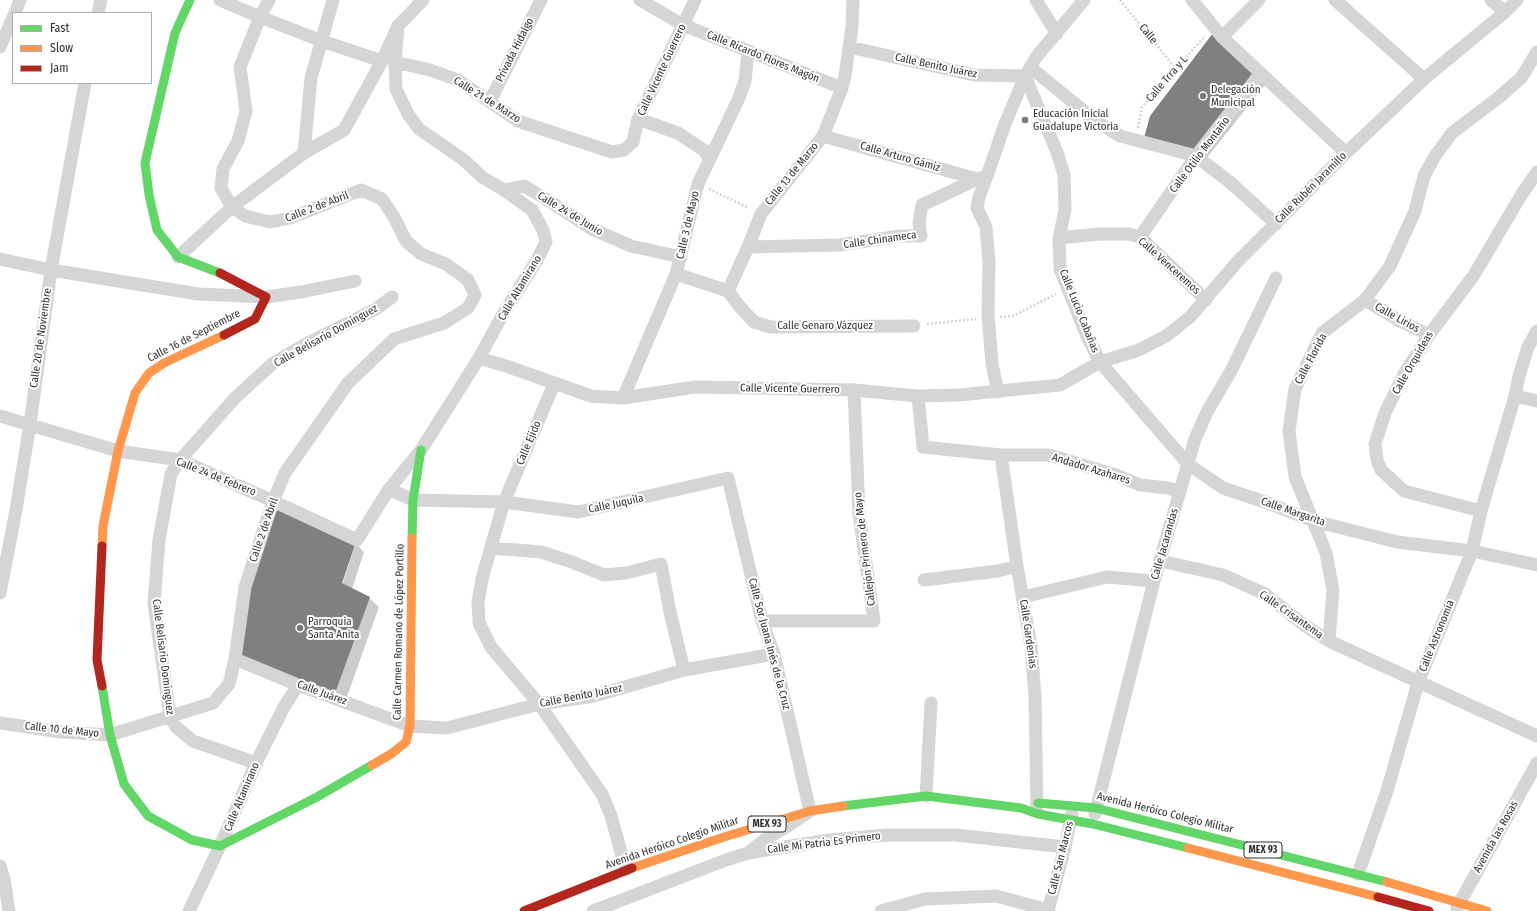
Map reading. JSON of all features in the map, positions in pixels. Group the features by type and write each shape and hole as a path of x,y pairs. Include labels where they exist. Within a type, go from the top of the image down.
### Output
{"street":[{"path":"15,12 20,0"},
{"path":"98,12 101,0"},
{"path":"190,0 175,33 145,163 149,195 157,230 178,257 227,276 266,297"},
{"path":"220,0 260,17 382,61"},
{"name":"Calle 2 de Abril","path":"235,659 245,587 273,501 285,473 348,383 394,339 444,323 468,308 475,295 468,280 446,264 421,254 406,241 394,217 382,199 361,190 290,218 270,222 245,216 232,207 220,188 223,169 238,141 246,111 240,67 268,0"},
{"path":"304,153 311,78 333,0"},
{"path":"178,257 232,207 304,153 344,130 382,61 398,26 422,0"},
{"name":"Privada Hidalgo","path":"490,101 541,0"},
{"name":"Calle Ricardo Flores Magón","path":"640,0 683,25 842,88"},
{"name":"Calle Vicente Guerrero","path":"612,152 624,150 633,142 638,119 695,0"},
{"name":"Calle 13 de Marzo","path":"728,291 761,214 823,136 842,88 852,26 853,0"},
{"path":"1036,0 1057,34"},
{"path":"998,392 992,364 988,315 989,263 986,227 977,208 982,178 1027,72 1037,56 1084,0"},
{"path":"1192,0 1222,37 1346,153"},
{"path":"1222,37 1259,0"},
{"path":"1335,0 1424,79"},
{"path":"1491,0 1505,12"},
{"name":"Calle Rubén Jaramillo","path":"1100,362 1139,350 1166,336 1190,317 1238,261 1346,153 1424,79 1505,12 1517,0"},
{"path":"0,47 12,19"},
{"path":"395,62 398,26"},
{"name":"Calle Benito Juárez","path":"849,47 974,75 1027,72"},
{"name":"Calle 3 de Mayo","path":"623,398 676,274 698,184 738,100 745,81 748,52"},
{"name":"Calle Florida","path":"1329,641 1333,590 1326,553 1295,477 1289,431 1295,389 1322,332 1364,300 1390,266 1415,210 1424,176 1435,156 1452,133 1498,98 1521,78 1537,52"},
{"name":"Calle 21 de Marzo","path":"395,62 430,70 458,80 518,121 612,152"},
{"name":"Calle Altamirano","path":"357,540 389,489 421,450 479,358 503,314 537,260 546,242 543,230 532,210 504,190 482,177 464,160 418,129 408,114 396,89 395,62"},
{"path":"1027,72 1096,121 1120,136 1196,156 1231,183 1276,224"},
{"name":"Calle Lucio Cabañas","path":"1027,72 1064,175 1065,210 1059,238 1060,269 1071,298 1100,362"},
{"name":"Calle Otilio Montaño","path":"1140,237 1196,156 1260,74"},
{"name":"Calle 20 de Noviembre","path":"0,593 16,510 30,424 51,270 85,84"},
{"path":"638,119 678,133 705,151 709,160"},
{"name":"Calle Arturo Gámiz","path":"823,136 982,178"},
{"name":"Calle Orquídeas","path":"1481,511 1404,491 1381,470 1377,460 1375,444 1385,413 1404,374 1429,335 1474,275 1520,197 1537,172"},
{"name":"Calle Chinameca","path":"748,247 839,245 900,236 921,236 918,223 922,205 982,178"},
{"name":"Calle 24 de Junio","path":"504,190 524,186 592,229 632,246 681,257"},
{"name":"Calle Venceremos","path":"1059,238 1099,234 1129,234 1140,237 1206,300"},
{"path":"0,259 51,270 198,294 266,297 355,281"},
{"path":"676,274 728,291"},
{"name":"Calle Jacarandas","path":"1094,824 1096,808 1154,581 1195,439 1207,412 1232,369 1276,278"},
{"name":"Calle Genaro Vázquez","path":"728,291 754,322 770,327 914,326"},
{"name":"Calle 16 de Septiembre","path":"220,846 192,840 148,816 124,784 110,734 97,660 104,526 118,451 135,393 149,373 164,363 196,349 255,319 266,297"},
{"name":"Calle Belisario Domínguez","path":"256,763 193,741 176,727 170,716 154,604 159,540 171,474 180,460 235,398 272,364 302,346 376,309 392,297"},
{"name":"Calle Lirios","path":"1364,300 1400,321 1429,335"},
{"name":"Calle Astronomía","path":"1358,874 1387,791 1418,683 1472,551 1481,511 1515,396 1519,376 1528,347 1537,331"},
{"name":"Calle Vicente Guerrero","path":"479,358 591,396 623,398 695,387 854,390 918,396 960,395 1060,386 1100,362"},
{"name":"Calle Margarita","path":"1100,362 1188,464 1223,488 1314,521 1397,542 1472,551 1537,565"},
{"name":"Calle Ejido","path":"554,384 504,502 482,575 478,601 479,623 491,647 539,704 602,794 611,816 626,870"},
{"name":"Callejón Primero de Mayo","path":"762,621 874,621 859,513 854,390"},
{"name":"Andador Azahares","path":"918,396 922,447 1001,455 1049,456 1116,475 1140,485 1168,488 1180,492"},
{"path":"1515,396 1537,401"},
{"name":"Calle 24 de Febrero","path":"0,416 118,451 180,460 357,540"},
{"name":"Calle Carmen Romano de López Portillo","path":"220,846 317,797 391,754 406,742 410,726 413,500 421,450"},
{"name":"Calle Gardenias","path":"1001,455 1017,566 1031,646 1035,696 1037,809"},
{"name":"Calle Juquila","path":"504,502 578,512 728,478"},
{"name":"Calle Sor Juana Inés de la Cruz","path":"728,478 762,621 774,654 810,811"},
{"path":"389,489 413,500 504,502"},
{"path":"491,548 541,552 572,562 604,575 626,573 661,564 670,612 684,670"},
{"name":"Calle Crisantema","path":"1161,560 1223,575 1265,594 1304,625 1329,641 1418,683 1537,736"},
{"path":"924,580 998,571 1017,566"},
{"path":"1023,597 1107,577 1154,581"},
{"name":"Calle Benito Juárez","path":"410,726 447,728 539,704 594,696 684,670 774,654"},
{"name":"Calle 10 de Mayo","path":"0,723 61,732 110,734 213,703 229,684 235,659"},
{"name":"Calle Juárez","path":"235,659 298,685 410,726"},
{"name":"Calle Altamirano","path":"189,911 220,846 256,763 284,707 298,685"},
{"path":"926,796 931,703"},
{"name":"Avenida las Rosas","path":"1458,907 1537,763"},
{"name":"Avenida Heróico Colegio Militar","path":"524,911 626,870 724,837 810,811 866,802 926,796 1021,808 1037,809 1073,805 1096,808 1358,874 1458,907 1487,911"},
{"name":"Calle San Marcos","path":"1048,910 1065,847 1073,805"},
{"name":"Avenida Heróico Colegio Militar","path":"1037,809 1071,820 1094,824 1354,890 1430,911"},
{"path":"748,853 764,840 810,811"},
{"name":"Calle Mi Patria Es Primero","path":"593,911 748,853 829,840 888,835 956,835 1065,847"},
{"path":"0,866 4,879 9,911"},
{"path":"881,911 925,900 996,896 1048,910"}],"path":[{"name":"Calle","path":"1120,0 1176,69"},
{"name":"Calle Trra y L","path":"1135,140 1142,107 1214,26"},
{"path":"698,184 761,214"}],"building":[{"name":"Delegación Municipal","path":"1213,33 1257,75 1195,151 1144,138 1150,116"},
{"name":"Parroquia Santa Anita","path":"274,504 356,542 342,583 370,597 334,696 236,658 248,587"}],"traffic: fast":[{"path":"190,0 175,33 145,163 149,195 157,230 178,257 220,273"},
{"path":"412,538 413,500 421,450"},
{"path":"102,686 110,735 124,784 148,816 192,840 220,846 317,797 372,765"},
{"path":"843,806 926,796 1021,808 1038,814 1093,824 1188,848"},
{"path":"1038,803 1096,808 1387,882"}],"traffic: slow":[{"path":"102,546 103,526 118,451 135,393 149,373 164,363 224,335"},
{"path":"372,765 391,754 406,742 410,726 412,538"},
{"path":"632,868 724,837 810,811 843,806"},
{"path":"1188,848 1378,897"},
{"path":"1387,882 1487,911"}],"traffic: jam":[{"path":"220,273 266,297 255,319 224,335"},
{"path":"102,546 97,660 102,686"},
{"path":"524,911 632,868"},
{"path":"1378,897 1429,911"}],"place":[{"name":"Delegación Municipal","path":"1203,96"},
{"name":"Educación Inicial Guadalupe Victoria","path":"1025,120"},
{"name":"Parroquia Santa Anita","path":"300,628"}]}
